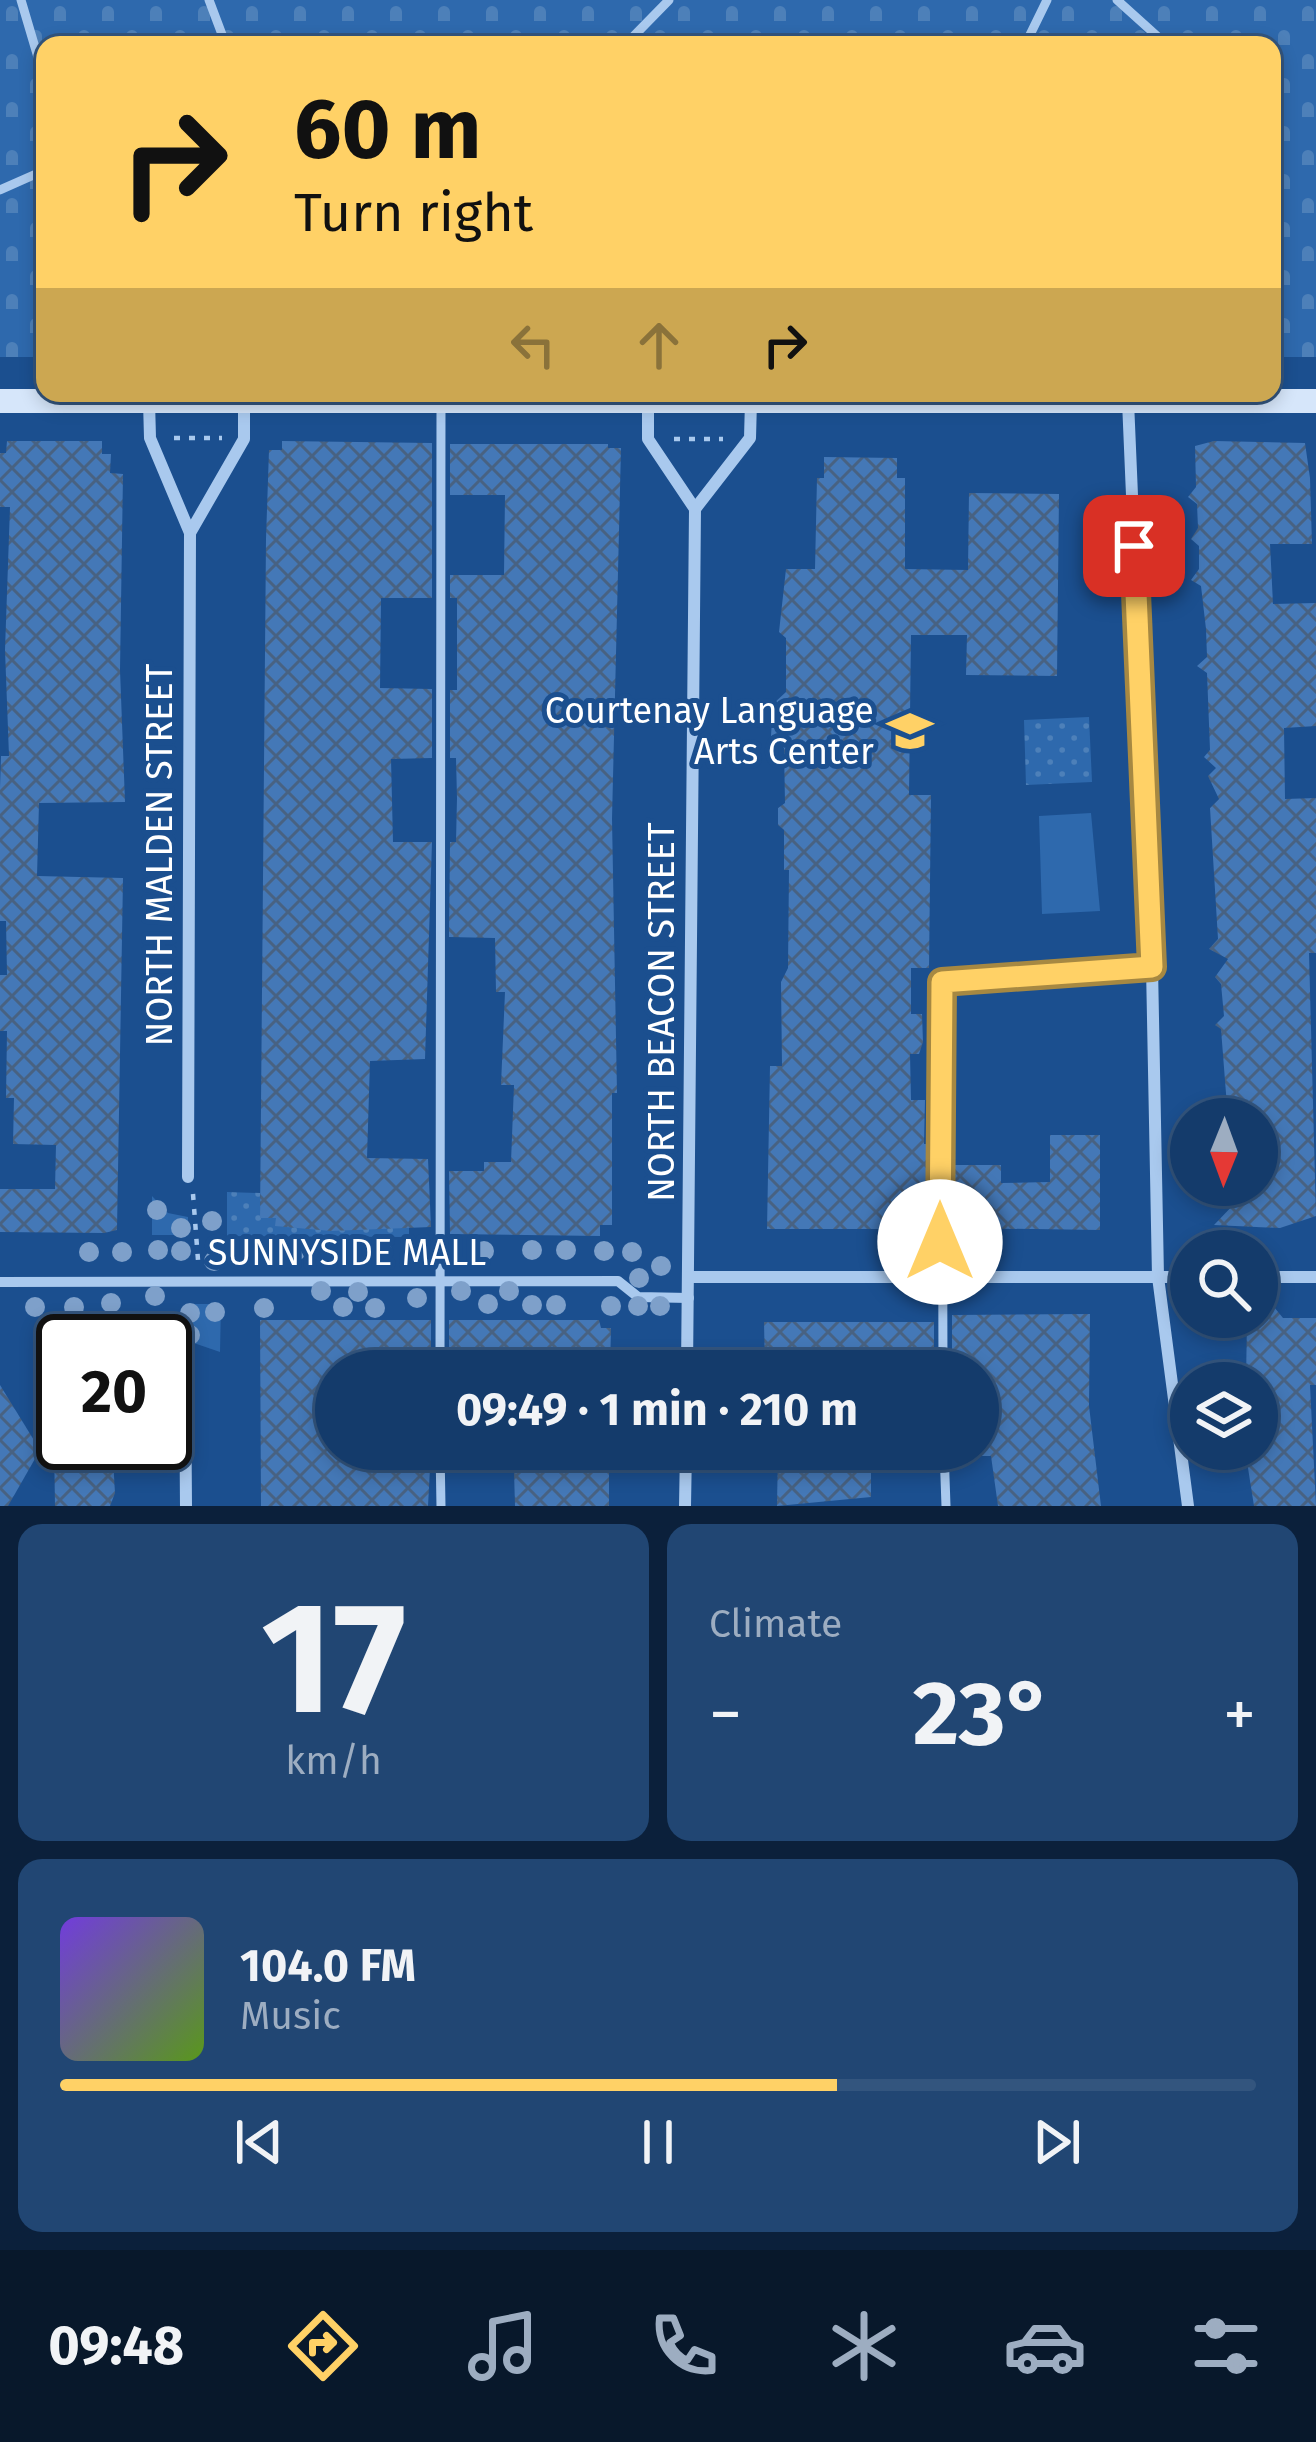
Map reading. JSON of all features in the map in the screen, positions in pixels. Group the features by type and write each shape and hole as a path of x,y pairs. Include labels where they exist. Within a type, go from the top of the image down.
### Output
{"main road":[{"path":"0,401 36,401"},
{"path":"1281,401 1315,401"}],"street":[{"name":"NORTH MALDEN STREET","path":"149,402 149,438 190,533 188,1178"},
{"name":"NORTH MALDEN STREET","path":"190,533 244,439 244,402"},
{"path":"648,402 648,439 695,509 750,438 751,402"},
{"path":"1128,402 1152,967 1159,1277 1187,1506"},
{"name":"NORTH BEACON STREET","path":"688,1350 695,509"},
{"path":"689,1276 1170,1277"},
{"path":"1278,1277 1316,1277"},
{"name":"SUNNYSIDE MALL","path":"0,1282 618,1281 638,1297 689,1298"},
{"path":"185,1470 186,1506"},
{"path":"685,1506 686,1470"}],"lane":[{"path":"21,0 36,50"},
{"path":"209,0 223,36"},
{"path":"634,36 669,0"},
{"path":"1029,36 1047,0"},
{"path":"1117,0 1157,36"},
{"path":"0,190 36,174"},
{"path":"1315,401 1316,417"},
{"path":"440,402 440,1350"},
{"path":"942,1350 942,982 1152,967"},
{"path":"440,1470 441,1506"},
{"path":"945,1470 946,1506"}],"path":[{"path":"168,438 222,438"},
{"path":"670,439 728,439"},
{"path":"188,1178 198,1216 198,1282"}],"green space":[{"path":"0,0 1316,0 1316,357 1281,357 1281,36 36,36 36,357 0,357"},
{"path":"1089,717 1092,782 1026,785 1024,720"},
{"path":"1091,813 1100,911 1042,914 1039,816"},
{"path":"227,1192 260,1193 260,1217 276,1218 276,1226 409,1227 409,1237 227,1236"},
{"path":"152,1196 168,1213 188,1217 188,1235 152,1235"},
{"path":"185,1304 221,1304 220,1352 192,1342 192,1314 185,1314"}],"building":[{"path":"7,441 102,441 102,454 111,454 110,473 123,474 120,670 125,802 39,803 37,876 123,878 117,1230 104,1233 0,1232 0,1189 55,1189 56,1145 13,1144 14,1098 6,1098 7,1031 0,1031 0,975 7,975 6,921 0,921 0,788 1,756 9,756 5,650 10,507 0,507 0,453 6,453"},
{"path":"282,441 432,443 432,598 381,598 380,688 432,689 432,758 391,759 393,842 432,842 425,1059 370,1061 367,1158 428,1159 431,1227 331,1231 275,1226 276,1218 260,1218 266,539 269,450 282,450"},
{"path":"1214,441 1305,443 1310,478 1312,544 1270,544 1273,604 1316,603 1316,726 1284,728 1285,799 1316,798 1316,953 1309,953 1316,1216 1280,1228 1214,1225 1232,1206 1278,1206 1278,1098 1226,1098 1221,1029 1215,1025 1224,1016 1221,984 1215,977 1228,959 1209,949 1218,939 1210,808 1219,799 1208,776 1216,768 1204,757 1210,750 1207,673 1197,666 1207,657 1206,629 1201,586 1191,580 1199,569 1199,546 1191,539 1198,528 1197,504 1188,497 1196,487 1195,446"},
{"path":"450,444 608,444 608,448 621,448 612,819 617,1093 612,1093 612,1225 600,1225 600,1236 450,1234 449,1171 484,1171 484,1162 511,1162 514,1085 501,1085 505,992 496,992 495,938 449,937 450,842 456,842 457,798 456,758 450,758 450,690 457,690 457,598 450,598 450,575 504,575 505,495 450,495"},
{"path":"824,457 897,458 897,478 905,478 905,569 968,570 969,493 1059,494 1057,676 966,675 967,635 911,635 909,795 931,795 929,968 911,968 911,1014 922,1014 923,1042 919,1054 910,1054 911,1100 925,1100 924,1144 929,1144 933,1165 932,1229 767,1229 770,1066 782,1066 781,982 788,968 789,870 784,870 784,830 778,825 778,808 785,803 784,748 771,736 773,704 786,692 786,638 779,632 786,569 815,569 817,478 824,478"},
{"path":"1050,1135 1100,1135 1100,1230 952,1228 951,1165 1001,1165 1001,1183 1050,1182"},
{"path":"1278,1312 1283,1318 1316,1318 1316,1385 1310,1385 1316,1506 1254,1506 1248,1470 1278,1470 1278,1362 1246,1362 1247,1338 1278,1338"},
{"path":"1090,1314 1089,1406 1101,1506 998,1506 993,1470 999,1470 999,1350 952,1350 952,1315"},
{"path":"260,1320 431,1320 431,1350 315,1350 315,1470 430,1470 428,1506 261,1506"},
{"path":"449,1320 599,1320 601,1328 611,1328 610,1350 449,1350"},
{"path":"764,1322 934,1322 934,1350 765,1350"},
{"path":"0,1385 36,1444 36,1457 8,1506 0,1506"},
{"path":"54,1470 114,1470 115,1493 110,1506 55,1506"},
{"path":"449,1470 609,1470 609,1506 515,1506 514,1471"},
{"path":"778,1470 871,1470 871,1497 777,1506"}],"place":[{"name":"Courtenay Language Arts Center","path":"910,731"}],"route":[{"path":"940,1242 942,982 1152,967 1134,546"}]}
